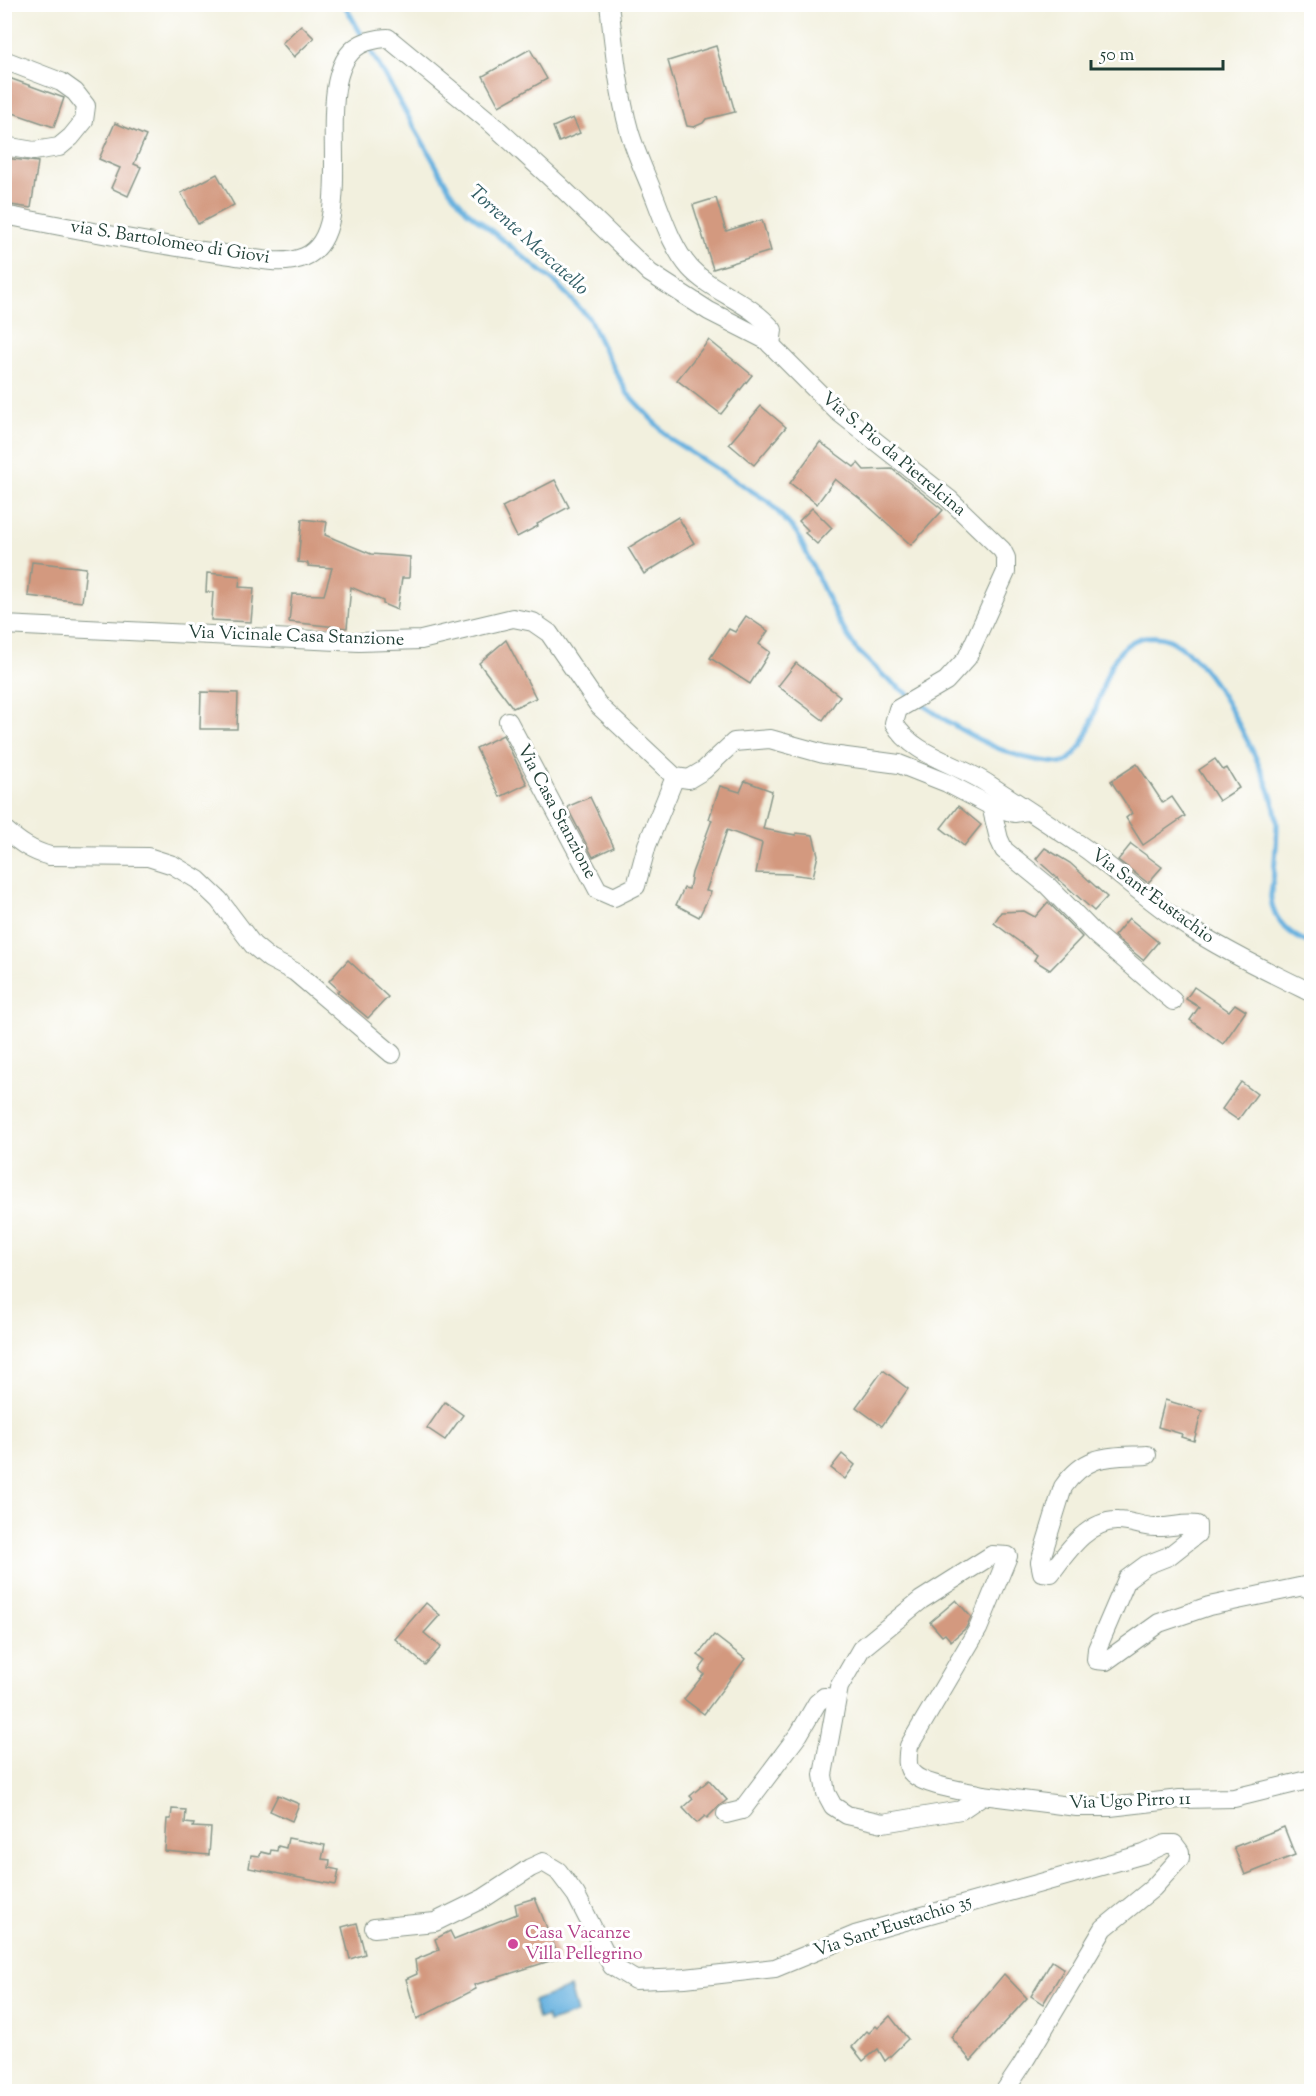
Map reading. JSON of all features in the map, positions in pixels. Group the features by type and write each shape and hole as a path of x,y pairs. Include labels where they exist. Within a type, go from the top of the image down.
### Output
{"street":[{"name":"Via S. Pio da Pietrelcina","path":"609,4 629,132 665,223 688,267 765,321 773,330 771,345 837,411 949,499 1002,550 1006,558 1006,572 967,658 946,681 898,709 894,723 901,735 917,747 983,781 1029,811"},
{"name":"via S. Bartolomeo di Giovi","path":"4,215 156,245 268,260 289,261 311,254 326,235 331,220 334,102 340,72 353,50 361,44 388,38 490,122 650,273 709,311 771,345"},
{"path":"4,60 61,82 75,92 86,106 84,121 59,147 34,151 4,146"},
{"name":"Via Vicinale Casa Stanzione","path":"4,626 358,642 421,640 513,618 533,621 549,633 599,706 675,777"},
{"name":"Via Casa Stanzione","path":"508,721 598,890 614,897 636,886 647,845 675,777"},
{"path":"675,777 689,779 704,770 734,742 770,739 824,754 899,764 947,783 991,806 1014,813 1029,811"},
{"path":"991,806 1004,850 1047,885 1096,935 1173,1001"},
{"name":"Via Sant'Eustachio","path":"1029,811 1087,850 1190,928 1255,966 1311,993"},
{"path":"4,829 34,852 50,856 148,857 173,865 198,880 219,900 253,945 270,959 295,972 392,1054"},
{"path":"1147,1455 1102,1457 1087,1463 1068,1480 1063,1488 1040,1562 1042,1572 1051,1573 1070,1548 1085,1534 1103,1524 1117,1521 1156,1527 1197,1525 1197,1534 1185,1544 1169,1556 1146,1565 1127,1579 1097,1649 1096,1660 1106,1661 1158,1623 1209,1606 1304,1586 1311,1591"},
{"name":"Via Ugo Pirro 11","path":"836,1698 839,1687 861,1649 921,1600 992,1556 1008,1556 978,1629 909,1746 907,1761 912,1773 925,1781 983,1795 1077,1807 1110,1807 1180,1799 1234,1798 1311,1779"},
{"path":"726,1814 742,1810 799,1734 817,1702 824,1697 836,1698 823,1775 826,1793 833,1806 847,1815 883,1823 961,1810 983,1795"},
{"name":"Via Sant'Eustachio 35","path":"374,1928 435,1922 484,1899 543,1862 558,1871 576,1895 612,1966 635,1980 685,1978 775,1968 855,1935 1144,1854 1165,1844 1174,1844 1180,1852 1180,1858 1153,1888 1104,1928 1004,2091"}],"water":[{"path":"570,1988 577,2013 549,2022 547,2016 538,2019 533,2001"}],"building":[{"path":"301,25 314,38 294,57 282,43"},
{"path":"716,46 735,112 706,119 694,127 687,126 668,61"},
{"path":"530,49 547,79 499,106 483,76"},
{"path":"9,78 64,98 54,127 4,108 4,91"},
{"path":"573,118 580,133 559,142 553,127"},
{"path":"115,123 146,136 134,164 141,167 128,196 111,188 120,168 99,159"},
{"path":"4,158 38,162 31,208 4,204"},
{"path":"217,174 234,205 198,224 181,193"},
{"path":"716,198 726,231 762,220 771,251 713,269 693,205"},
{"path":"709,340 752,375 721,414 677,380"},
{"path":"761,406 786,427 754,465 729,444"},
{"path":"820,442 854,467 858,463 864,470 892,469 943,510 911,545 835,479 817,504 790,483"},
{"path":"555,480 569,507 517,537 502,507"},
{"path":"812,508 832,528 817,544 805,533 808,530 799,521"},
{"path":"678,517 694,543 644,574 628,548"},
{"path":"302,519 327,522 325,535 371,554 410,557 409,578 402,578 397,610 351,587 347,628 289,622 292,594 324,595 332,568 308,566 308,563 298,562"},
{"path":"32,562 86,568 82,602 28,596"},
{"path":"207,573 240,576 239,587 254,588 251,622 211,620 213,592 206,592"},
{"path":"746,616 768,631 759,644 770,652 750,684 710,658 729,629 735,632"},
{"path":"506,640 536,698 513,708 479,663"},
{"path":"796,663 840,696 823,720 778,686"},
{"path":"201,692 238,693 237,729 200,729"},
{"path":"503,735 527,784 500,797 476,748"},
{"path":"1215,759 1223,770 1227,768 1239,788 1219,801 1199,770"},
{"path":"1137,764 1163,803 1172,797 1185,816 1143,845 1126,818 1132,813 1111,781"},
{"path":"745,781 772,791 763,829 796,835 796,833 813,835 818,855 813,877 756,873 762,843 727,830 706,891 711,892 699,917 676,905 684,888 689,889 692,873 712,820 709,819 720,786 740,792"},
{"path":"590,797 614,847 593,857 568,809 569,806"},
{"path":"958,806 981,825 964,846 941,828"},
{"path":"1131,844 1162,867 1148,883 1118,860"},
{"path":"1045,848 1070,863 1107,897 1094,911 1036,859"},
{"path":"1048,902 1082,937 1050,970 1034,960 1037,955 994,923 1001,912 1024,911 1035,917"},
{"path":"1129,918 1158,942 1143,960 1114,936"},
{"path":"348,960 388,997 368,1018 337,992 339,990 329,981"},
{"path":"1194,987 1229,1011 1235,1004 1246,1011 1223,1044 1190,1020 1199,1007 1186,999"},
{"path":"1241,1082 1257,1094 1238,1120 1222,1109"},
{"path":"883,1370 908,1389 882,1426 856,1407"},
{"path":"1165,1400 1202,1411 1194,1441 1181,1437 1182,1434 1158,1427"},
{"path":"445,1402 463,1415 445,1440 427,1428"},
{"path":"842,1454 855,1465 845,1479 831,1468"},
{"path":"956,1600 971,1617 966,1628 951,1641 945,1634 942,1636 930,1622"},
{"path":"426,1603 440,1615 424,1633 441,1647 425,1665 395,1639"},
{"path":"714,1635 745,1659 704,1714 684,1699 704,1674 699,1670 706,1661 698,1655"},
{"path":"709,1780 727,1800 707,1818 705,1816 697,1823 683,1808 693,1799 690,1796"},
{"path":"278,1795 299,1804 292,1821 270,1811"},
{"path":"172,1809 186,1810 185,1823 194,1824 193,1827 211,1828 209,1855 165,1851 167,1819 171,1819"},
{"path":"1284,1827 1295,1855 1245,1875 1234,1847"},
{"path":"288,1838 325,1845 322,1859 330,1860 329,1868 339,1870 336,1885 249,1868 251,1855 260,1856 261,1852 270,1854 271,1850 277,1851 278,1846 286,1848"},
{"path":"535,1898 559,1958 474,1985 476,1989 417,2019 406,1979 417,1974 415,1960 439,1950 435,1939 450,1931 454,1939 517,1914 515,1904"},
{"path":"357,1923 365,1954 350,1959 342,1927"},
{"path":"1052,1961 1064,1969 1043,2004 1031,1996"},
{"path":"1004,1974 1027,1998 971,2061 951,2037"},
{"path":"890,2016 908,2039 885,2061 878,2049 863,2061 852,2047 867,2031 869,2033 876,2026 878,2028"}],"waterway":[{"name":"Torrente Mercatello","path":"344,4 450,190 466,210 557,284 589,318 628,394 670,439 769,502 797,533 839,622 856,649 886,678 912,697"},
{"name":"Torrente Mercatello","path":"919,702 981,741 1015,755 1063,763 1080,747 1111,666 1119,653 1131,642 1146,637 1159,637 1172,641 1193,657 1213,682 1259,765 1268,787 1277,823 1271,895 1275,914 1297,937 1312,944"}],"place":[{"name":"Casa Vacanze Villa Pellegrino","path":"513,1944"}]}
